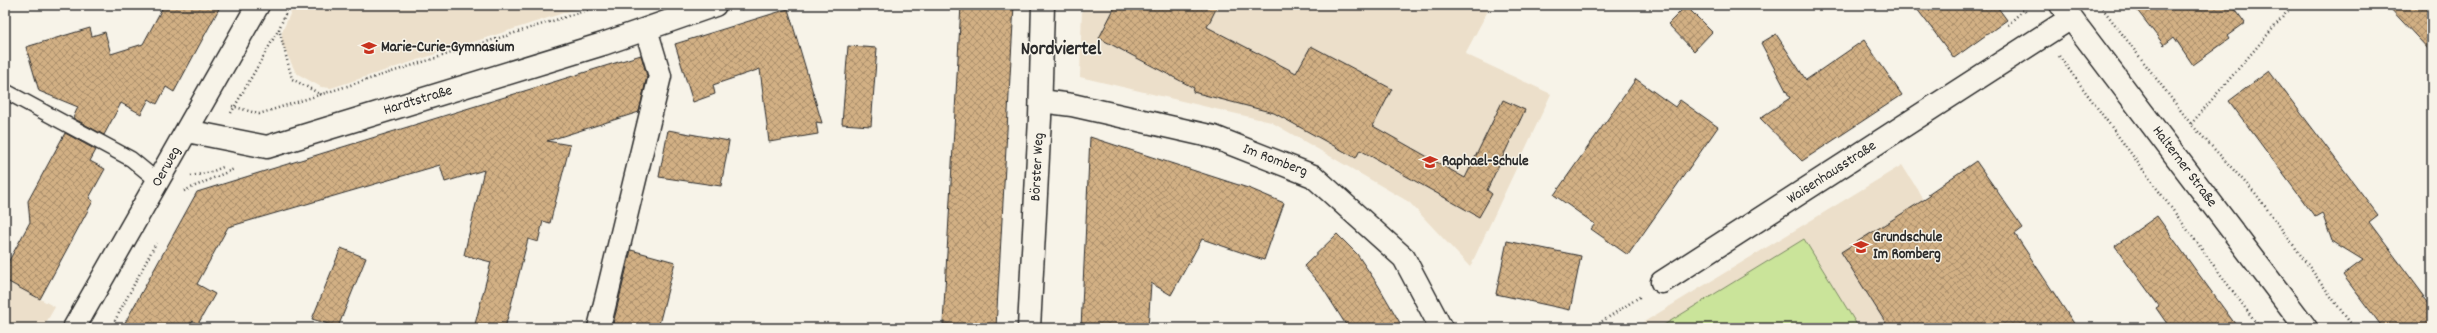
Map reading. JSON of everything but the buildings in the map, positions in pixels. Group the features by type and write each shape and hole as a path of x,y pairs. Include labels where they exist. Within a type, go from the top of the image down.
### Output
{"street":[{"name":"Oerweg","path":"74,328 159,182 258,5"},
{"name":"Hardtstraße","path":"187,131 267,147 595,46 715,5"},
{"name":"Börster Weg","path":"1029,328 1041,101 1043,5"},
{"name":"Waisenhausstraße","path":"1662,282 2044,36 2066,12"},
{"name":"Halterner Straße","path":"2066,12 2306,328"},
{"path":"599,328 660,76 646,29"},
{"name":"Im Romberg","path":"1041,101 1072,105 1214,137 1313,176 1404,258 1441,328"}],"lane":[{"path":"5,91 131,159 159,182"}],"path":[{"path":"235,107 279,29 289,5"},
{"path":"208,93 235,107 259,114 603,5"},
{"path":"2020,5 2260,328"},
{"path":"2100,5 2191,124 2256,194 2354,328"},
{"path":"2191,124 2293,5"},
{"path":"279,29 292,79 322,95"},
{"path":"159,182 211,172 225,166"},
{"path":"1592,328 1662,282"}],"shaded area":[{"name":"Marie-Curie-Gymnasium","path":"294,5 588,5 331,88 321,87 296,73 282,44 282,32"},
{"name":"Raphael-Schule","path":"1082,5 1491,5 1465,54 1551,94 1470,267 1409,202 1271,122 1080,77"},
{"name":"Grundschule Im Romberg","path":"1902,165 2005,328 1634,328"},
{"path":"5,280 55,307 43,328 5,328"}],"green space":[{"path":"1804,239 1859,328 1659,328"}],"place":[{"name":"Marie-Curie-Gymnasium","path":"369,48"},
{"name":"Raphael-Schule","path":"1430,162"},
{"name":"Grundschule Im Romberg","path":"1861,247"}],"district":[{"name":"Nordviertel","path":"1061,50"}]}
